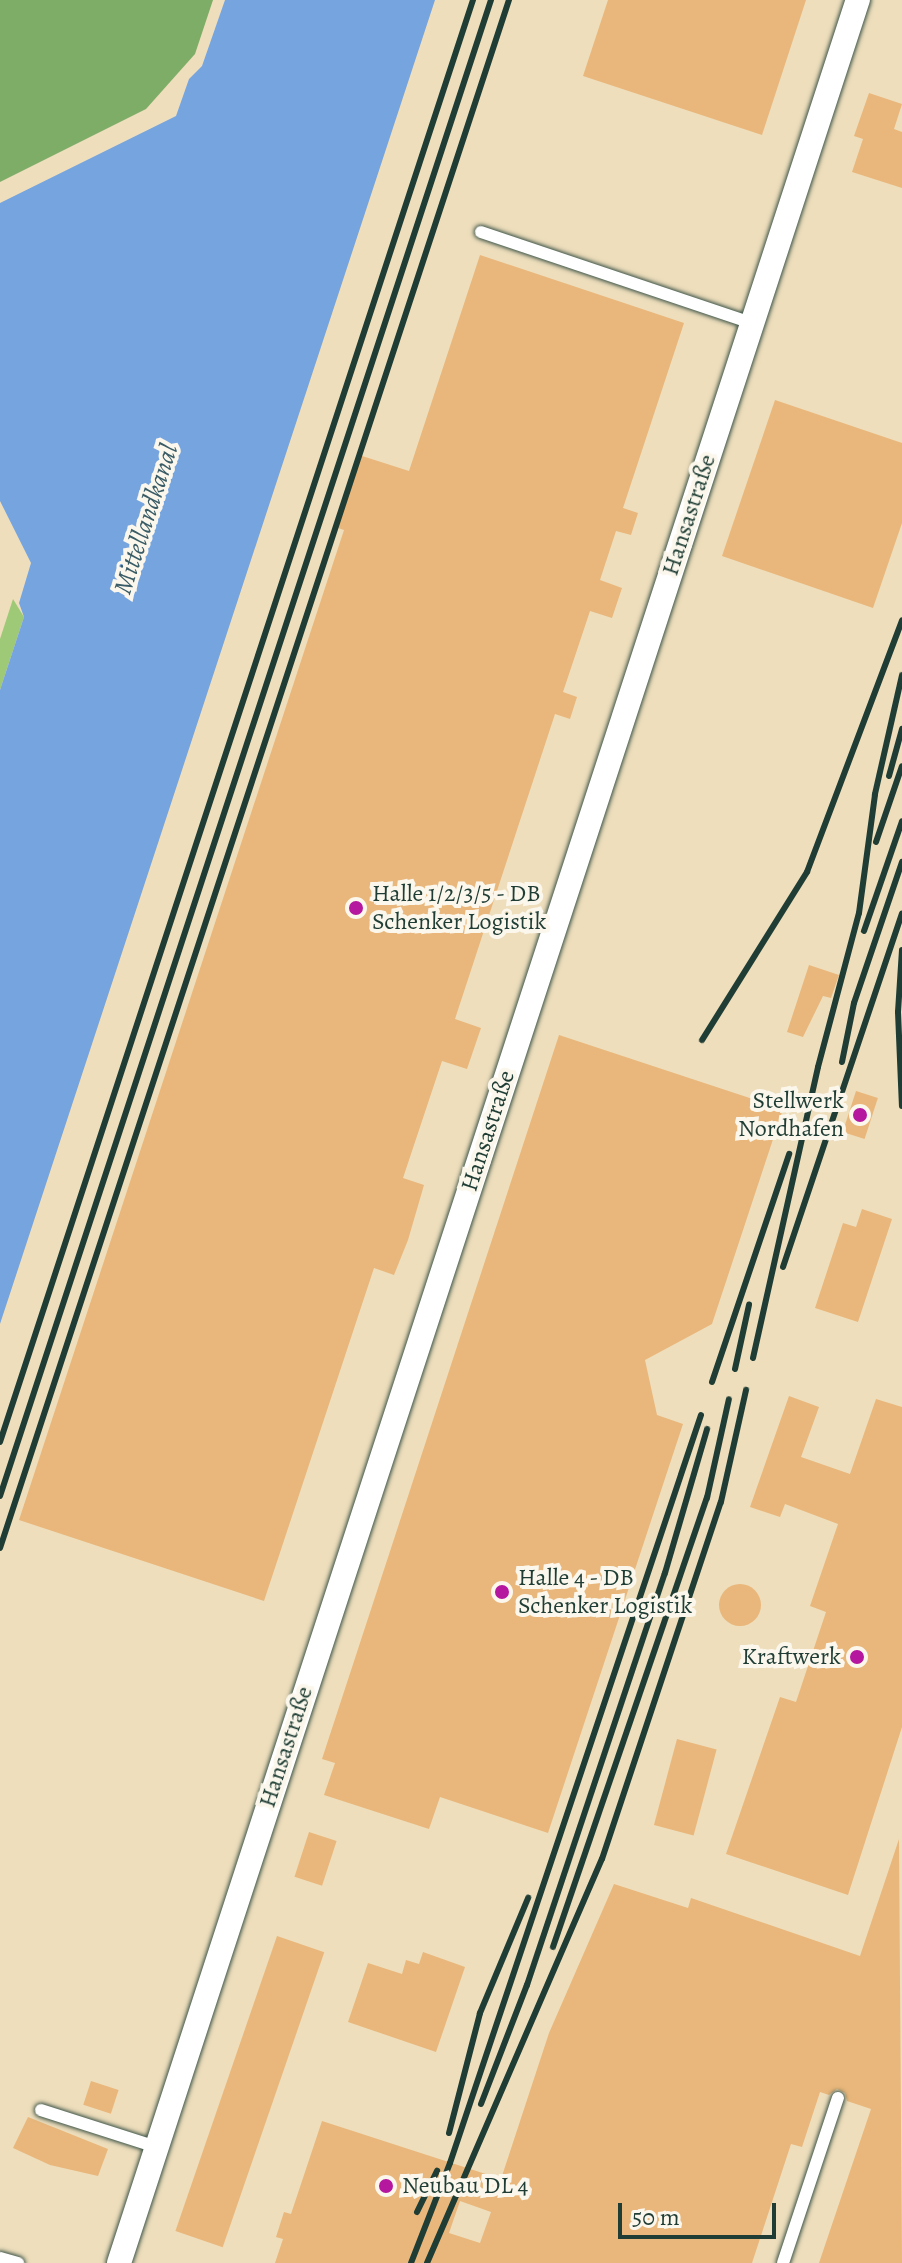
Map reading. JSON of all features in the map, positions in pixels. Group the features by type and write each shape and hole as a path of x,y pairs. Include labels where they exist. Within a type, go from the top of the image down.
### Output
{"street":[{"name":"Hansastraße","path":"119,2263 858,0"}],"lane":[{"path":"481,232 752,323"},
{"path":"783,2263 838,2098"},
{"path":"41,2110 156,2147"},
{"path":"0,2258 18,2263"}],"green space":[{"path":"0,0 213,0 195,54 146,109 0,182"},
{"path":"13,599 24,617 0,690 0,639"}],"water":[{"name":"Mittellandkanal","path":"225,0 435,0 0,1324 0,690 24,617 19,603 31,563 0,501 0,203 176,116 189,79 202,66"}],"building":[{"path":"608,0 806,0 762,135 583,76"},
{"path":"869,93 902,104 894,129 902,132 902,188 852,172 863,139 854,136"},
{"name":"Halle 1/2/3/5 - DB Schenker Logistik","path":"480,255 684,323 623,508 638,513 631,535 616,531 600,580 622,588 612,618 590,611 563,692 577,697 570,719 555,714 455,1019 481,1028 467,1069 442,1061 403,1178 424,1185 408,1240 394,1275 374,1268 264,1601 19,1520 344,530 335,527 359,455 409,471"},
{"path":"775,400 902,443 902,523 873,608 722,556"},
{"path":"809,965 839,975 831,998 823,996 803,1037 787,1032"},
{"path":"559,1035 783,1109 712,1324 645,1360 657,1415 683,1424 548,1833 440,1797 429,1829 324,1795 335,1763 322,1759"},
{"name":"Stellwerk Nordhafen","path":"856,1091 878,1098 865,1139 843,1132"},
{"path":"862,1209 892,1219 858,1322 815,1308 843,1223 856,1227"},
{"path":"789,1396 819,1407 801,1457 850,1474 876,1399 902,1407 902,1727 848,1895 726,1854 780,1697 796,1702 826,1612 810,1606 838,1524 785,1504 780,1517 750,1507"},
{"path":"740,1584 755,1590 761,1605 755,1620 740,1626 725,1620 719,1605 725,1590"},
{"path":"677,1739 717,1750 694,1836 654,1825"},
{"path":"309,1832 337,1841 322,1886 294,1877"},
{"path":"899,1839 902,2263 819,2263 871,2109 847,2101 845,2093 837,2089 829,2095 820,2092 802,2147 791,2144 752,2263 275,2263 283,2239 276,2237 284,2212 291,2214 322,2121 501,2179 549,2033 614,1884 688,1908 691,1898 860,1956","holes":["460,2201 491,2212 480,2243 449,2233"]},
{"path":"277,1936 324,1952 223,2247 175,2231"},
{"path":"423,1952 465,1967 436,2052 348,2022 368,1963 402,1974 406,1960 419,1964"},
{"path":"91,2081 119,2090 111,2114 83,2105"},
{"path":"28,2117 108,2149 98,2176 50,2165 13,2148"}],"railway":[{"path":"0,1442 473,0"},
{"path":"0,1496 491,0"},
{"path":"0,1548 509,0"},
{"path":"702,1040 807,872 902,620"},
{"path":"753,1358 818,1067 859,913 875,794 902,675"},
{"path":"889,776 902,729"},
{"path":"876,842 902,766"},
{"path":"864,931 902,821"},
{"path":"842,1062 854,1003 902,862"},
{"path":"783,1267 902,914"},
{"path":"902,950 898,1012 902,1106"},
{"path":"712,1382 789,1154"},
{"path":"735,1369 749,1305"},
{"path":"427,2263 602,1859 721,1502 746,1390"},
{"path":"553,1947 707,1498 729,1399"},
{"path":"411,2263 450,2163 701,1415"},
{"path":"481,2104 527,1985 665,1573 707,1429"},
{"path":"449,2133 480,2013 528,1898"},
{"path":"417,2212 437,2171"}],"place":[{"name":"Halle 1/2/3/5 - DB Schenker Logistik","path":"356,908"},
{"name":"Stellwerk Nordhafen","path":"860,1115"},
{"name":"Halle 4 - DB Schenker Logistik","path":"502,1592"},
{"name":"Kraftwerk","path":"857,1657"},
{"name":"Neubau DL 4","path":"386,2186"}]}
